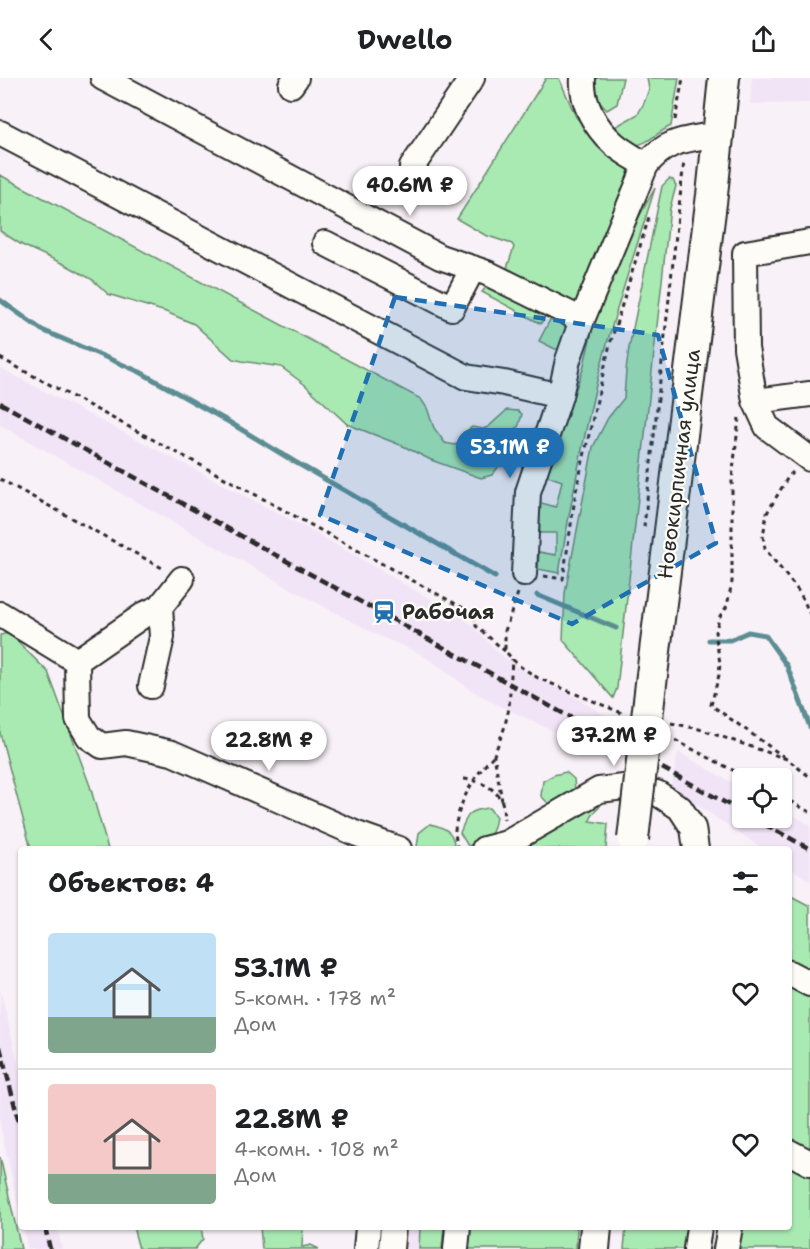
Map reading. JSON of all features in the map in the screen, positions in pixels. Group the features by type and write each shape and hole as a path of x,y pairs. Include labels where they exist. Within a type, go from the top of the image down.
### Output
{"main road":[{"name":"Новокирпичная улица","path":"632,844 711,207 724,78"},
{"path":"594,1249 596,1230"}],"street":[{"path":"103,78 440,257 487,273 582,320"},
{"path":"412,167 472,78"},
{"path":"584,78 582,90 593,121 614,144 646,165"},
{"path":"0,133 466,377 560,396"},
{"path":"524,574 528,492 582,320 646,165 656,153 678,142 718,134"},
{"path":"808,459 767,428 748,406 745,253 810,242"},
{"path":"325,243 452,308 473,268"},
{"path":"748,406 810,394"},
{"path":"76,661 145,614 160,607 182,579"},
{"path":"152,686 162,637 160,607"},
{"path":"0,614 76,661"},
{"path":"76,661 78,719 88,737 102,746 126,743 172,753 357,834 391,846"},
{"path":"501,846 599,790 624,787 657,793 680,808 693,828 696,846"},
{"path":"792,975 810,984"},
{"path":"792,1154 810,1163"},
{"path":"366,1249 368,1230"},
{"path":"391,1249 393,1230"},
{"path":"456,1249 458,1230"},
{"path":"696,1249 699,1230"},
{"path":"726,1249 729,1230"}],"path":[{"path":"644,529 683,78"},
{"path":"505,651 505,631 524,574 563,579 576,491 607,355 651,208"},
{"path":"0,358 474,614 477,626 518,665 538,678 624,713"},
{"path":"748,406 732,480 732,582 727,606 720,616 716,632 720,663 711,705 810,777"},
{"path":"808,459 788,477 767,513 763,536 765,549 800,593 810,614"},
{"path":"0,479 182,579"},
{"path":"457,846 455,832 459,812 474,781 494,755 504,729 509,708 512,659"},
{"path":"667,722 699,729 786,759"},
{"path":"664,735 732,770"},
{"path":"494,755 502,801 499,846"},
{"path":"464,779 478,781 491,788 502,801"},
{"path":"792,802 810,812"}],"highlighted area":[{"path":"395,297 658,335 716,543 572,624 320,515"}],"shaded area":[{"path":"752,78 810,78 810,103 750,104"},
{"path":"0,368 314,532 467,620 499,653 528,674 568,693 615,721 610,758 494,703 466,687 419,653 379,636 295,591 0,425"},
{"path":"678,752 732,782 732,828 792,828 792,815 810,825 810,881 792,869 792,846 759,846 671,787"},
{"path":"0,989 18,1063 18,1205 0,1124"},
{"path":"24,1230 58,1230 62,1249 28,1249"},
{"path":"358,1230 444,1230 442,1249 356,1249"}],"green space":[{"path":"546,78 559,78 576,117 614,154 629,165 627,190 584,296 575,305 564,304 507,268 514,247 512,244 485,235 457,219"},
{"path":"595,78 623,78 617,104 607,110 599,102"},
{"path":"647,78 679,78 671,126 646,142 628,146 617,138 615,127 638,114 649,89"},
{"path":"0,175 421,399 434,428 445,443 455,445 463,441 466,432 472,427 483,429 507,410 518,411 522,414 519,425 507,441 499,466 492,475 481,478 431,460 403,446 347,424 304,384 281,367 233,359 194,324 166,312 108,294 93,280 22,245 0,231"},
{"path":"669,179 673,180 676,186 670,208 617,688 613,698 563,640 565,593 593,447 608,418 624,398 629,348 662,186"},
{"path":"655,188 617,308 597,381 576,476 559,573 538,569 539,552 556,555 556,533 540,533 538,502 556,507 562,481 545,475 583,369 593,327 614,271"},
{"path":"489,284 547,312 541,324 482,292"},
{"path":"552,316 568,325 564,348 555,349 539,341"},
{"path":"9,633 48,672 90,786 107,846 30,846 0,733 0,635"},
{"path":"566,772 574,779 575,790 552,807 541,796 543,781"},
{"path":"602,802 590,821 608,824 606,846 520,846 574,819 582,811"},
{"path":"489,808 496,817 491,834 485,840 468,846 460,833 469,814"},
{"path":"430,824 440,827 451,834 454,846 417,846 419,833"},
{"path":"792,897 810,906 810,1249 714,1249 717,1230 792,1230"},
{"path":"0,1157 21,1249 0,1249"},
{"path":"134,1230 202,1230 203,1239 195,1249 139,1249"},
{"path":"260,1230 303,1230 302,1247 311,1245 319,1249 262,1249"},
{"path":"420,1230 444,1230 442,1249 419,1249"},
{"path":"470,1230 577,1230 576,1249 468,1249"},
{"path":"626,1230 693,1230 690,1249 624,1249"}],"waterway":[{"path":"0,300 42,330 140,372 495,577"},
{"path":"537,595 616,628"},
{"path":"709,640 730,640 748,632 765,635 787,666 810,727"}],"railway":[{"path":"0,403 732,806"},
{"path":"771,828 810,849"},
{"path":"0,1047 18,1118"},
{"path":"46,1230 50,1249"}],"place":[{"name":"Рабочая","path":"384,612"}]}
